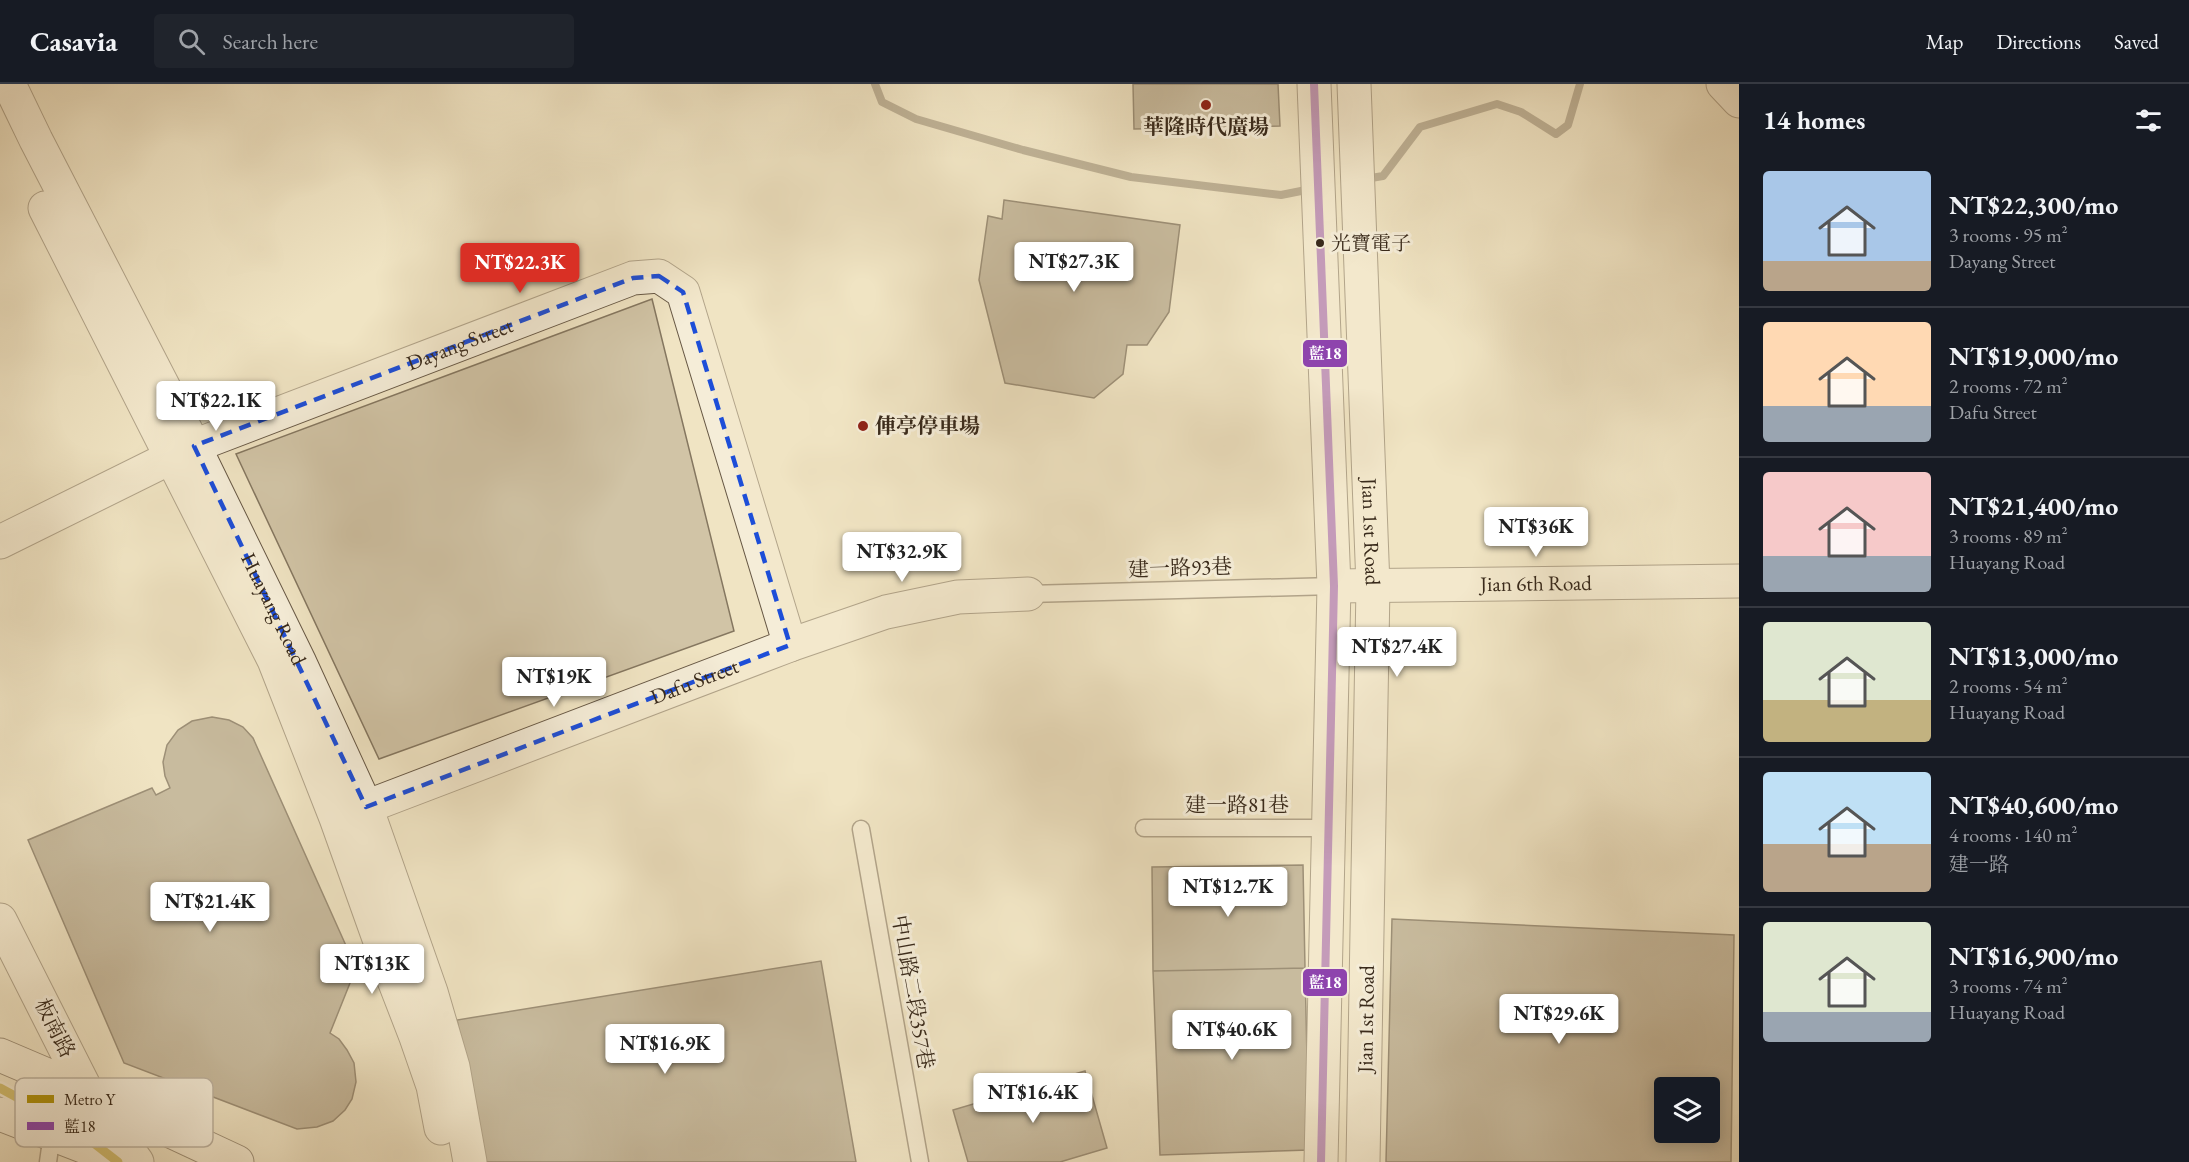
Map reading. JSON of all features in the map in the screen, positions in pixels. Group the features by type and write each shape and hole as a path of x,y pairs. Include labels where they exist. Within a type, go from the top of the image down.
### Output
{"street":[{"name":"Huayang Road","path":"9,84 183,451 274,660 336,818 434,1086 448,1162"},
{"path":"1314,84 1334,586 1321,1162"},
{"name":"Jian 1st Road","path":"1354,84 1373,586 1363,1162"},
{"path":"1723,84 1739,101"},
{"name":"Huayang Road","path":"0,119 300,663 366,807 430,992 453,1067 470,1162"},
{"name":"Dayang Street","path":"0,542 183,451 633,278 659,276 683,292 790,645"},
{"name":"Jian 6th Road","path":"1334,586 1739,581"},
{"name":"Dafu Street","path":"336,818 790,645 886,612 958,597 1028,594"},
{"name":"板南路","path":"0,920 80,1078"},
{"path":"0,1054 55,1078"},
{"path":"0,1114 15,1124"},
{"name":"板南路","path":"126,1147 137,1162"},
{"path":"205,1147 237,1162"},
{"path":"50,1148 124,1162"}],"lane":[{"name":"建一路93巷","path":"1028,594 1334,586"},
{"name":"建一路81巷","path":"1144,828 1330,828"},
{"name":"中山路二段357巷","path":"861,829 920,1162"}],"highlighted area":[{"path":"659,276 683,292 790,645 366,807 194,446 633,278"}],"shaded area":[{"path":"652,299 734,631 379,759 236,454"}],"building":[{"name":"華隆時代廣場","path":"1133,84 1278,84 1280,126 1134,129"},
{"path":"1004,200 1180,225 1169,312 1147,345 1127,345 1123,374 1094,398 1005,383 979,280 988,216 1002,219"},
{"path":"212,717 229,720 243,727 253,738 356,968 330,1033 339,1039 354,1063 356,1082 352,1099 345,1110 333,1121 317,1127 297,1129 213,1097 213,1078 163,1078 124,1063 28,840 152,788 156,795 170,788 163,762 167,745 178,730 192,721"},
{"path":"1303,865 1305,968 1153,971 1152,867"},
{"path":"1392,919 1734,935 1731,1162 1386,1162"},
{"path":"821,961 856,1162 484,1162 457,1020"},
{"path":"1305,968 1309,1150 1160,1155 1153,971"},
{"path":"1085,1071 1107,1148 1060,1162 968,1162 953,1110"}],"waterway":[{"path":"875,84 882,102 916,119 1023,150 1131,177 1281,195 1311,189"},
{"path":"1365,179 1383,176 1420,127 1497,104 1521,112 1556,134 1568,125 1580,84"}],"metro line":[{"name":"Y","path":"0,1088 15,1096"},
{"name":"Y","path":"99,1147 118,1162"}],"transit line":[{"name":"藍18","path":"1314,84 1334,586 1321,1162"}],"place":[{"name":"華隆時代廣場","path":"1206,105"},
{"name":"光寶電子","path":"1320,243"},
{"name":"俥亭停車場","path":"863,426"}]}
